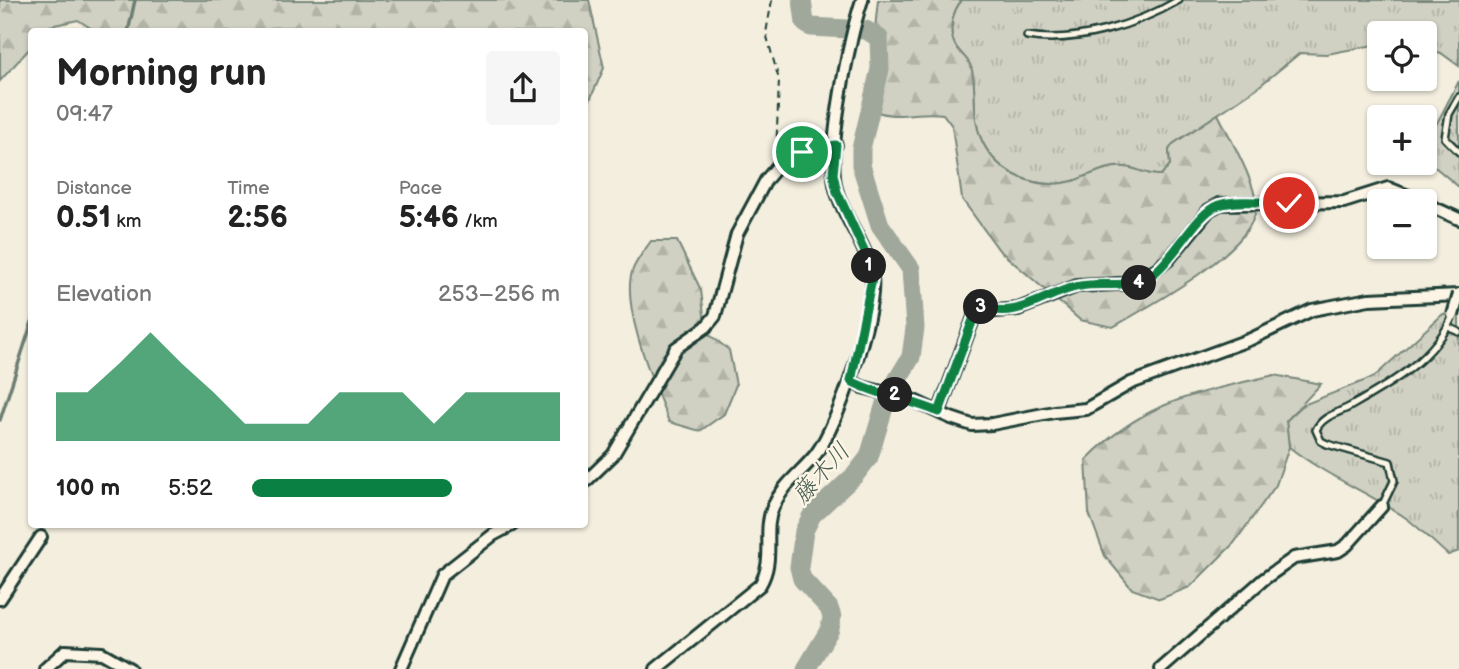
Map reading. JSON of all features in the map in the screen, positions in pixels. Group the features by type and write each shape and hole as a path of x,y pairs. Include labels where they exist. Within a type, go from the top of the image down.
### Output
{"street":[{"path":"656,669 760,585 769,569 771,510 785,484 816,454 838,415 851,381 872,279 865,252 837,192 833,174 862,0"},
{"path":"588,479 613,455 676,348 706,327 715,316 737,234 766,180 780,165 802,152 836,145"},
{"path":"939,412 978,306 996,311 1017,309 1077,286 1138,283 1168,260 1209,210 1220,204 1333,203 1367,194"},
{"path":"1437,209 1459,219"},
{"path":"851,381 862,387 910,399 972,425 992,424 1086,409 1131,383 1251,339 1312,310 1369,299 1459,295 1453,315"},
{"path":"1161,669 1264,579 1294,558 1338,551 1347,545 1382,506"},
{"path":"401,669 442,575 473,550 507,528"},
{"path":"0,599 41,537"},
{"path":"45,669 65,651 102,653 130,669"}],"lane":[{"path":"1027,36 1051,40 1104,29 1179,0"},
{"path":"1459,97 1445,127 1445,138 1459,152"},
{"path":"1382,506 1394,481 1390,462 1377,456 1327,444 1321,441 1315,430 1325,419 1368,396 1413,366 1433,347 1448,327 1453,315"},
{"path":"1448,327 1459,332"}],"path":[{"path":"772,0 766,33 779,80 775,153 780,165"}],"green space":[{"path":"0,0 589,0 604,68 588,104 588,28 91,28 78,20 48,28 28,28 28,50 0,81"},
{"path":"878,0 962,0 954,15 952,34 955,45 971,67 978,131 989,153 998,163 1020,178 1060,184 1118,167 1161,175 1170,165 1169,150 1173,144 1218,114 1253,188 1256,209 1250,226 1237,243 1218,260 1173,292 1113,327 1080,320 999,250 962,199 952,126 943,114 890,115 873,110 872,57"},
{"path":"962,0 1459,0 1459,66 1437,52 1437,21 1367,21 1367,46 1327,54 1300,53 1257,88 1173,144 1169,150 1170,165 1161,175 1118,167 1073,181 1046,184 1020,178 1009,171 989,153 982,141 976,121 971,67 955,45 952,34 954,15"},
{"path":"1459,81 1459,187 1437,169 1437,123"},
{"path":"651,241 677,241 701,290 706,332 729,350 736,385 724,414 700,431 669,422 640,346 630,284 633,269"},
{"path":"1443,314 1459,317 1459,551 1448,555 1406,518 1289,447 1286,421 1303,405 1374,377"},
{"path":"1274,375 1321,384 1286,421 1289,447 1276,485 1234,543 1190,587 1160,599 1132,589 1105,556 1089,513 1086,460 1129,424 1172,402"}],"waterway":[{"path":"129,28 135,0"},
{"name":"藤木川","path":"802,0 805,23 811,27 866,30 879,38 880,69 861,149 861,165 880,225 911,269 915,328 911,357 887,397 869,457 855,475 812,515 804,531 799,567 802,579 829,608 832,617 830,629 806,669"},
{"path":"0,420 28,334"}],"route":[{"path":"802,152 836,145 833,174 837,192 865,252 872,279 868,310 851,381 862,387 910,399 939,412 970,321 978,306 996,311 1017,309 1077,286 1138,283 1168,260 1209,210 1220,204 1289,203"}]}
